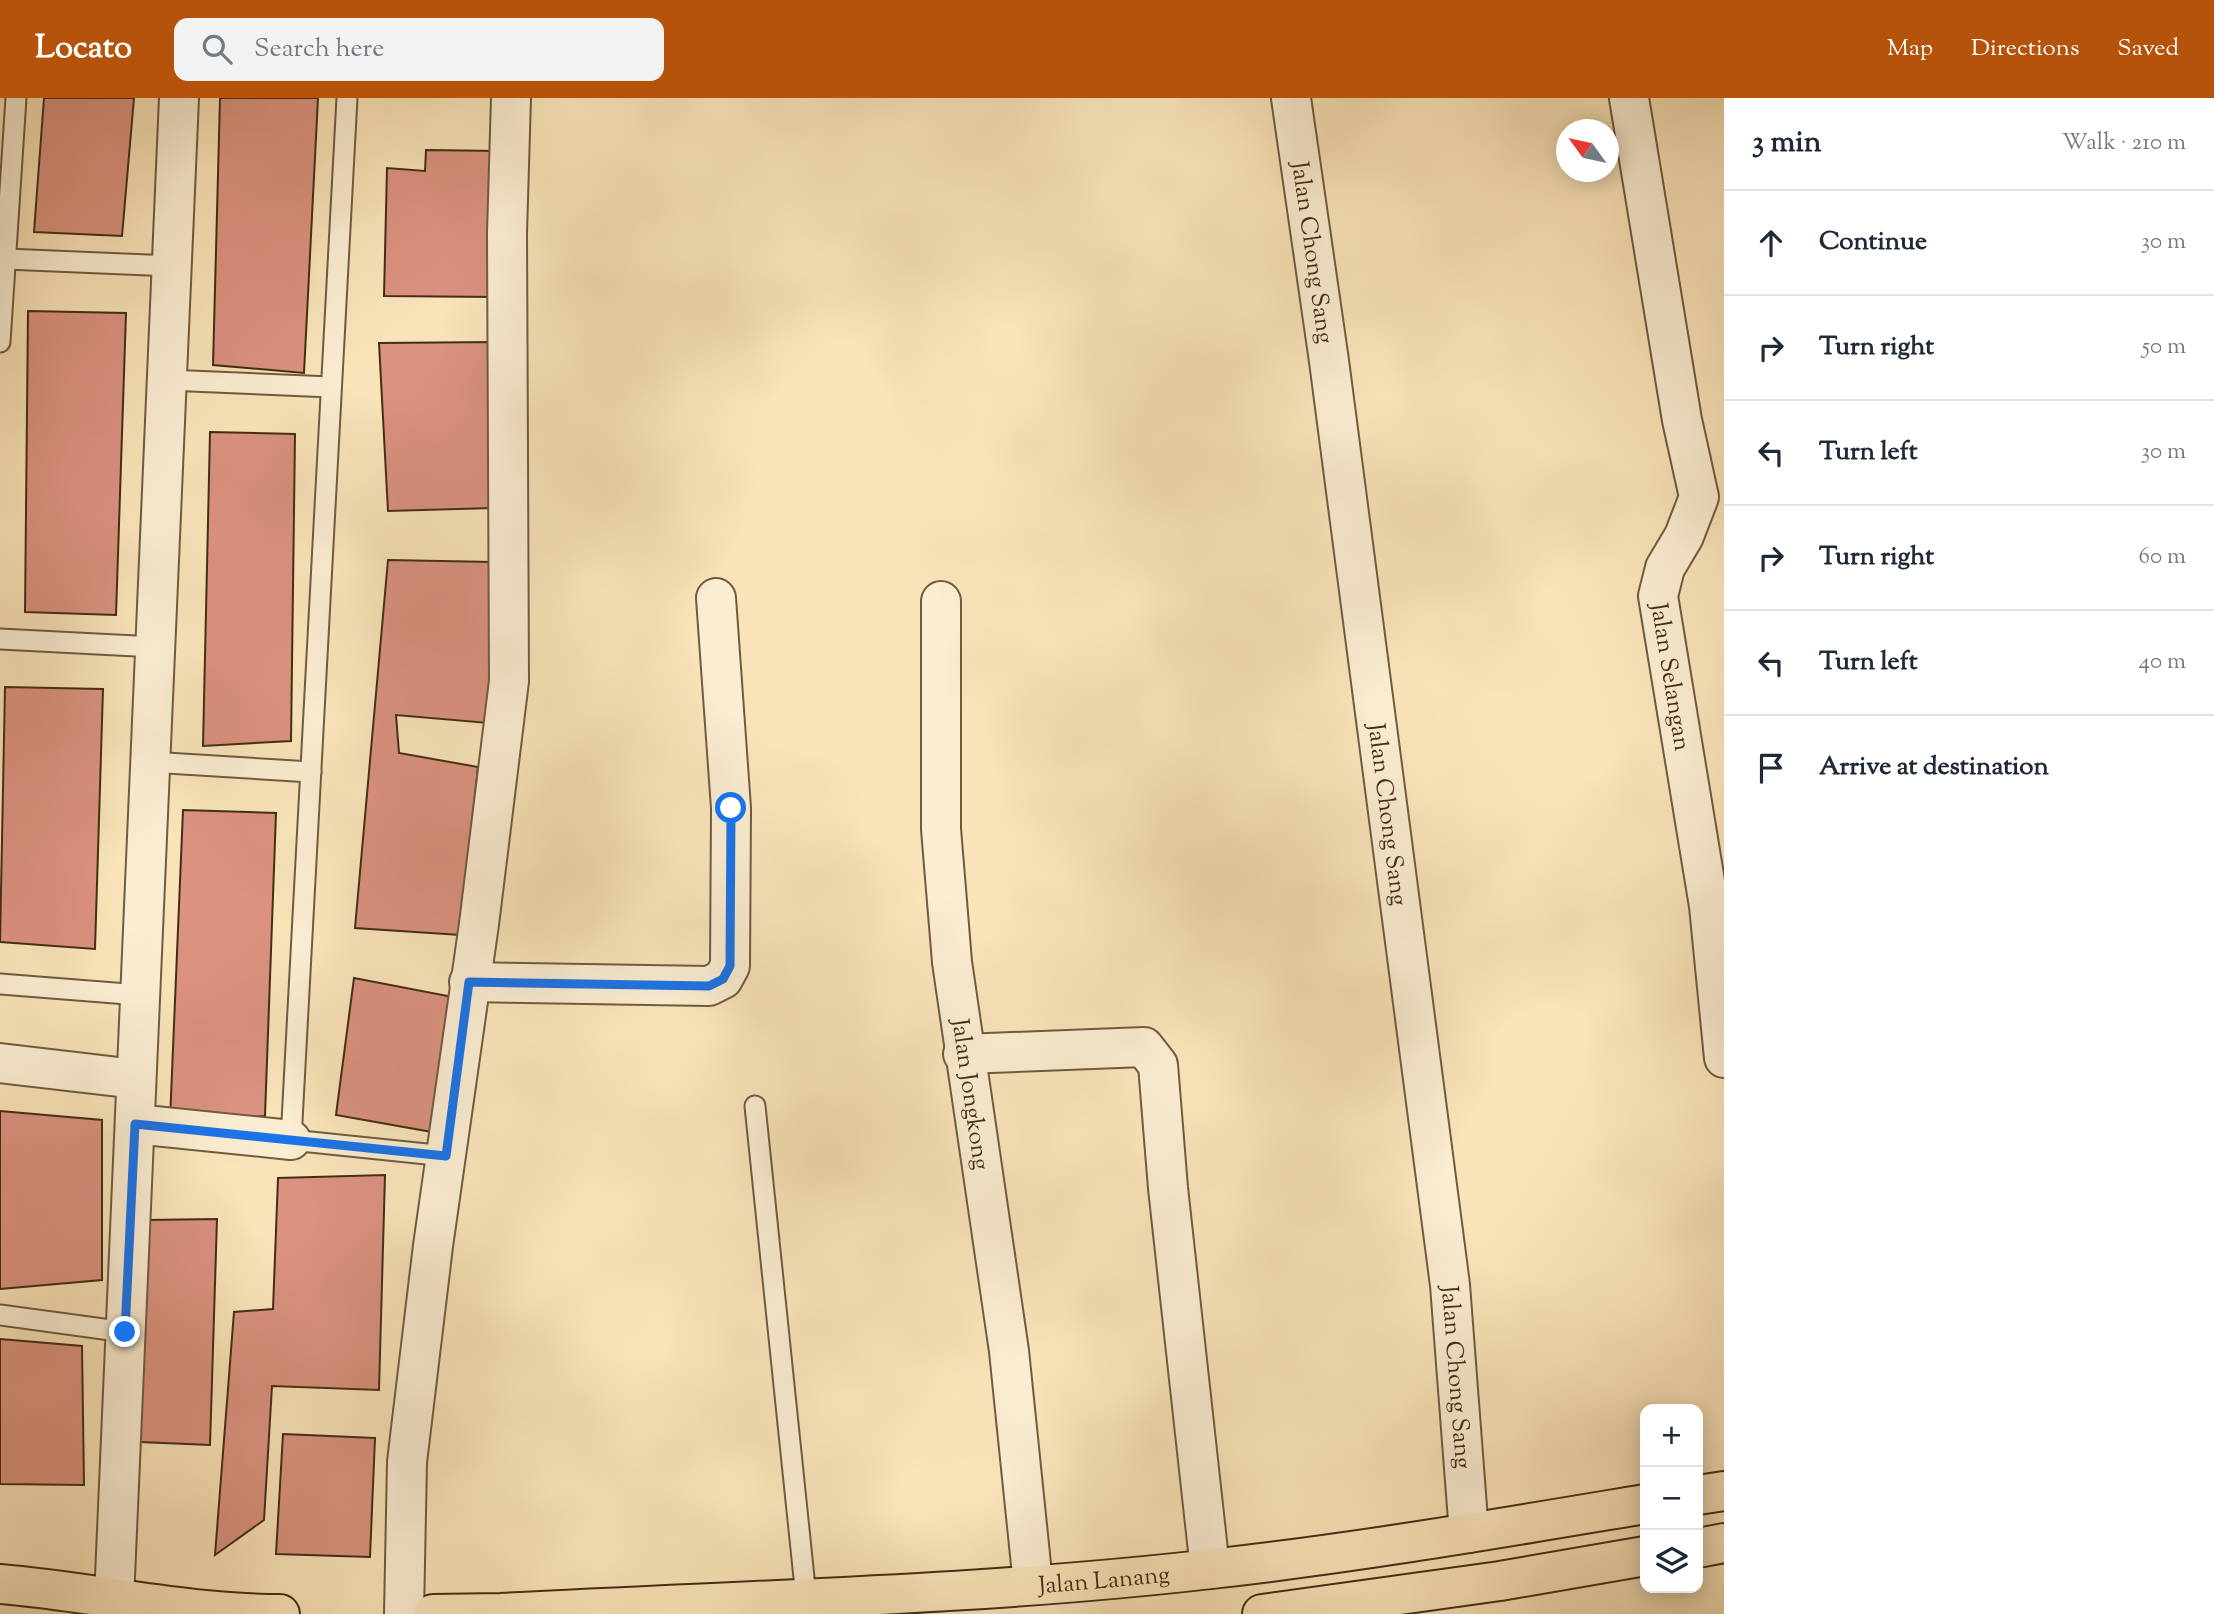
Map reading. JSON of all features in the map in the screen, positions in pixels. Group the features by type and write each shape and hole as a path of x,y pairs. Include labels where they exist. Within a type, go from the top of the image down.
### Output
{"main road":[{"path":"1703,1494 1724,1491"},
{"name":"Jalan Lanang","path":"433,1614 1033,1584 1210,1569 1469,1533 1640,1505"},
{"path":"1703,1547 1724,1543"},
{"path":"1262,1614 1500,1581 1640,1557"},
{"path":"0,1584 114,1600 245,1614 280,1614"}],"street":[{"path":"114,1600 179,98"},
{"path":"404,1614 407,1462 509,681 507,233 510,98"},
{"name":"Jalan Chong Sang","path":"1291,98 1329,361 1450,1285 1469,1533"},
{"name":"Jalan Selangan","path":"1629,98 1682,420 1699,497 1684,536 1665,568 1658,596 1720,967 1724,1058"},
{"path":"469,982 709,986 723,979 730,966 731,808 716,598"},
{"name":"Jalan Jongkong","path":"941,601 941,829 963,1054 1009,1351 1033,1584"},
{"path":"963,1054 1144,1047 1158,1065 1168,1188 1210,1569"},
{"path":"0,1063 136,1079"},
{"path":"135,1124 291,1140"}],"lane":[{"path":"0,342 16,98"},
{"path":"346,98 291,1140 446,1156"},
{"path":"6,258 172,266"},
{"path":"167,380 331,387"},
{"path":"0,639 155,647"},
{"path":"150,762 311,772"},
{"path":"0,984 140,995"},
{"path":"755,1106 806,1597"},
{"path":"0,1315 125,1332"}],"building":[{"path":"44,98 134,98 122,236 34,232"},
{"path":"220,98 318,98 304,373 213,365"},
{"path":"426,150 501,151 495,297 384,296 387,168 425,171"},
{"path":"28,311 126,313 116,615 25,612"},
{"path":"495,342 493,508 388,511 379,343"},
{"path":"210,432 295,434 291,741 203,746"},
{"path":"388,560 493,562 488,723 396,715 399,753 478,767 460,935 355,928"},
{"path":"5,687 103,689 95,949 0,942"},
{"path":"183,810 276,813 265,1116 170,1120"},
{"path":"354,978 453,997 432,1132 336,1115"},
{"path":"0,1111 102,1120 102,1280 0,1289"},
{"path":"385,1175 379,1390 272,1386 264,1520 215,1555 234,1312 273,1309 278,1178"},
{"path":"217,1219 210,1445 140,1442 146,1220"},
{"path":"0,1339 82,1346 84,1485 0,1484"},
{"path":"283,1434 375,1438 370,1557 276,1554"}],"route":[{"path":"125,1332 135,1124 446,1156 469,982 709,986 723,979 730,966 731,808"}]}
